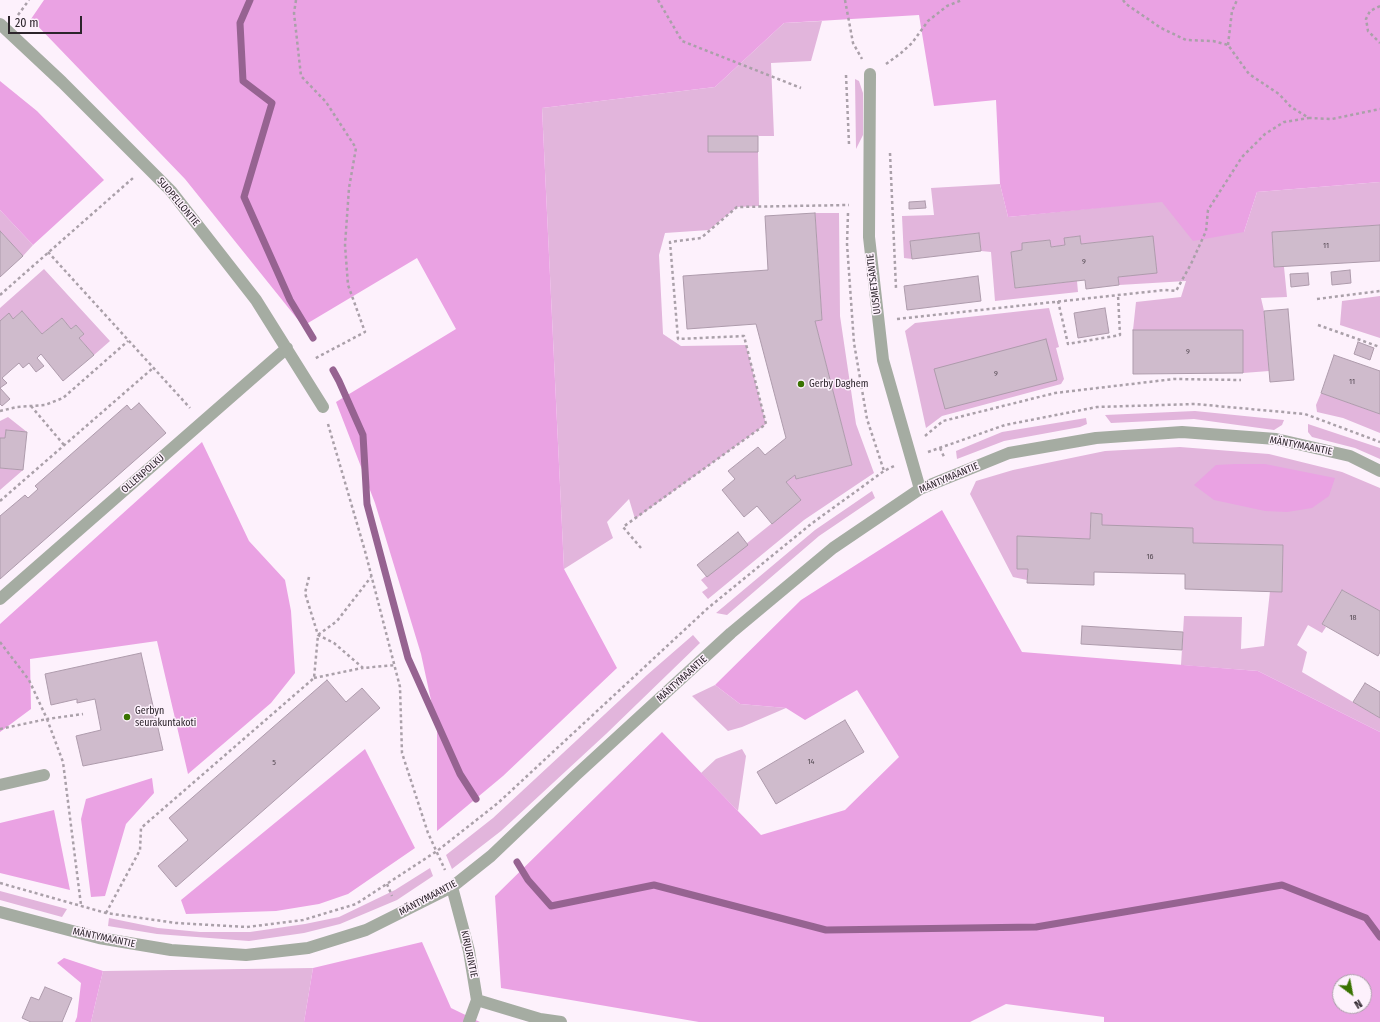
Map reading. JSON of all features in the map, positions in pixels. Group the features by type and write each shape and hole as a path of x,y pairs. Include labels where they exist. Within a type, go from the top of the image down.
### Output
{"street":[{"name":"SUOPELLONTIE","path":"0,24 62,82 171,191 256,300 323,407"},
{"name":"UUSMETSÄNTIE","path":"870,74 869,237 883,360 920,490"},
{"name":"OLLENPOLKU","path":"0,599 287,348"},
{"name":"MÄNTYMAANTIE","path":"0,912 98,938 171,950 246,955 308,948 366,930 452,887 491,856 576,775 731,633 832,548 920,490 1009,453 1096,438 1182,432 1276,439 1350,456 1380,471"},
{"path":"0,785 44,775"},
{"name":"KIRJURINTIE","path":"452,887 470,951 477,1000 469,1022"},
{"path":"477,1000 540,1019 561,1022"}],"path":[{"path":"296,0 294,13 301,76 326,102 356,148 349,188 345,245 348,285 365,332 299,368"},
{"path":"658,0 682,40 801,88"},
{"path":"845,0 853,43 870,74 901,54 928,20 947,6 962,0"},
{"path":"1123,0 1126,4 1161,28 1186,40 1213,42 1228,45 1250,74 1279,94 1291,107 1309,118"},
{"path":"1228,45 1232,11 1237,0"},
{"path":"1380,6 1370,11 1366,19 1368,31 1380,42"},
{"path":"879,320 1118,295 1176,291 1191,264 1206,231 1208,210 1242,157 1265,134 1284,122 1309,118 1332,119 1380,109"},
{"path":"890,150 896,291"},
{"path":"0,295 146,166"},
{"path":"641,548 623,527 766,424 744,336 678,339 670,242 701,238 737,207 849,205"},
{"path":"48,252 203,422"},
{"path":"1317,299 1380,291"},
{"path":"1058,302 1068,344 1120,335 1118,295"},
{"path":"897,312 898,326"},
{"path":"1318,325 1380,347"},
{"path":"0,411 45,404 63,398 128,341"},
{"path":"0,502 153,368"},
{"path":"922,429 924,437 943,421 1055,393 1174,380 1241,380"},
{"path":"31,406 64,445"},
{"path":"323,407 372,577 395,665 400,687 402,753 428,833 452,887"},
{"path":"927,444 930,451"},
{"path":"309,576 305,593 318,635 314,678"},
{"path":"318,635 337,621 372,577"},
{"path":"318,635 334,642 362,668"},
{"path":"0,642 29,680 48,719 63,762 81,905"},
{"path":"106,913 140,850 141,828 314,678 362,668 395,665"},
{"path":"0,729 48,719 83,714"}],"shaded area":[{"path":"44,0 1380,0 1380,182 1257,192 1244,232 1193,241 1162,202 1008,217 1000,184 996,100 934,106 919,15 784,23 715,87 542,108 564,569 617,668 503,776 437,831 437,728 421,654 375,503 336,402 456,329 417,258 303,326 185,179 31,19"},
{"path":"822,21 811,61 771,63 774,136 708,136 709,152 758,152 759,206 737,207 709,230 665,233 659,255 663,334 681,346 746,345 766,424 635,519 629,499 607,522 613,538 564,569 542,108 715,87 784,23"},
{"path":"855,79 859,81 863,93 863,135 856,149"},
{"path":"0,81 37,111 104,180 33,245 0,210"},
{"path":"1380,182 1380,225 1272,232 1274,267 1284,267 1287,297 1261,298 1264,311 1269,371 1243,373 1243,330 1133,330 1136,302 1181,297 1186,281 1119,285 1118,277 1157,272 1152,236 1081,244 1080,236 1065,238 1065,245 1051,247 1050,240 1022,243 1022,250 1011,252 1015,288 1077,281 1078,292 995,301 991,252 981,251 979,233 910,241 912,259 904,258 902,216 934,215 931,188 1000,184 1008,217 1162,201 1244,232 1257,192"},
{"path":"0,210 33,245 23,256 0,231"},
{"path":"815,213 839,213 840,316 856,424 874,473 804,520 708,599 702,592 708,588 701,580 801,500 786,482 795,475 797,479 852,465 815,321 822,320"},
{"path":"44,269 110,341 94,355 79,338 84,334 76,325 71,329 62,318 42,334 22,311 13,319 9,314 0,321 0,308"},
{"path":"1380,296 1380,338 1340,325 1342,301"},
{"path":"1049,308 1059,347 1056,348 1064,379 1061,384 942,416 926,428 905,331 915,323"},
{"path":"1321,393 1380,414 1380,433 1343,418 1317,412 1316,405"},
{"path":"1195,411 1284,420 1282,425 1274,430 1194,419 1111,423 1105,415"},
{"path":"8,417 27,432 6,430 5,438 0,438 0,421"},
{"path":"1086,418 1087,424 1080,427 1004,441 957,459 956,451 1002,432"},
{"path":"1308,424 1380,448 1380,459 1355,448 1312,437 1308,432"},
{"path":"202,442 249,541 285,580 291,611 295,673 271,703 188,774 157,641 30,659 31,709 0,732 0,624"},
{"path":"1180,447 1269,454 1342,472 1380,488 1380,611 1342,590 1322,624 1326,627 1322,633 1308,625 1297,645 1307,652 1302,672 1380,718 1380,732 1258,671 1181,665 1184,616 1242,617 1241,649 1264,646 1270,591 1282,592 1283,545 1193,543 1102,525 1102,514 1091,513 1090,539 1018,537 1017,568 1028,569 1027,580 1013,577 970,494 976,481 1013,470 1105,451"},
{"path":"1265,464 1335,478 1329,496 1312,508 1287,512 1265,511 1214,500 1194,485 1216,465"},
{"path":"0,468 23,470 0,490"},
{"path":"872,491 875,498 819,536 727,615 716,613 815,530"},
{"path":"942,510 1022,652 1258,671 1380,732 1380,1022 1104,1022 1104,1017 1006,1004 970,1022 699,1022 501,988 495,896 662,732 761,835 845,810 899,757 857,690 805,720 786,708 740,704 715,685 801,600"},
{"path":"693,635 700,643 606,734 501,831 452,869 446,855 493,818 647,675"},
{"path":"715,685 740,704 786,708 742,727 728,731 692,696"},
{"path":"365,749 415,848 348,894 319,904 276,911 186,914 181,900"},
{"path":"742,749 746,756 738,811 701,773 716,759"},
{"path":"152,778 154,793 126,824 105,896 91,897 81,819 86,799"},
{"path":"54,810 70,890 0,873 0,823"},
{"path":"430,868 433,876 397,900 340,924 304,933 249,941 157,934 108,926 109,918 158,928 200,932 250,932 305,924 339,917 395,890"},
{"path":"0,891 67,909 62,917 0,900"},
{"path":"422,942 451,1008 480,1022 304,1022 313,968"},
{"path":"64,958 103,971 91,1022 75,1022 77,1017 81,983 57,963"},
{"path":"313,968 304,1022 91,1022 103,971"}],"building":[{"path":"708,136 758,136 758,152 708,152"},
{"path":"925,201 926,208 909,209 909,202"},
{"name":"Gerby Daghem","path":"815,213 822,320 815,321 852,465 796,479 795,475 786,482 801,500 772,524 757,506 744,517 722,490 735,479 728,471 758,447 765,455 786,438 756,324 687,329 683,276 768,270 765,216"},
{"path":"1380,225 1380,261 1274,267 1272,232"},
{"path":"0,231 23,256 0,277"},
{"path":"979,233 981,251 912,259 910,241"},
{"path":"1080,236 1081,244 1153,236 1157,273 1118,277 1119,285 1086,289 1085,280 1015,288 1011,252 1022,250 1022,243 1050,240 1051,247 1065,245 1064,238"},
{"path":"1350,270 1351,283 1332,285 1331,272"},
{"path":"1308,273 1309,285 1291,287 1290,274"},
{"path":"978,276 981,301 907,310 904,286"},
{"path":"1105,308 1109,333 1078,338 1074,313"},
{"path":"1288,309 1294,380 1270,382 1264,311"},
{"path":"22,311 42,334 62,318 71,329 76,325 84,334 79,338 94,355 63,381 41,354 37,358 44,366 36,372 29,363 23,368 19,363 2,378 7,383 0,388 0,321 9,313 13,319"},
{"path":"1133,330 1243,330 1243,373 1133,374"},
{"path":"1046,339 1057,380 945,409 934,369"},
{"path":"1358,342 1374,348 1370,360 1354,354"},
{"path":"1334,355 1380,371 1380,414 1321,393"},
{"path":"0,388 10,399 2,406 0,404"},
{"path":"139,403 166,433 0,579 0,516 25,495 28,498 38,489 35,486 127,405 131,410"},
{"path":"6,430 27,432 23,470 0,468 0,438 5,438"},
{"path":"1091,513 1102,514 1102,525 1193,528 1193,543 1283,545 1282,592 1185,589 1185,574 1094,572 1094,585 1027,583 1028,569 1017,569 1017,536 1090,539"},
{"path":"738,532 748,545 707,577 697,565"},
{"path":"1342,590 1380,611 1380,652 1378,656 1322,624"},
{"path":"1082,626 1183,632 1182,650 1081,644"},
{"name":"Gerbyn seurakuntakoti","path":"141,653 163,750 83,766 76,736 101,730 95,699 77,703 77,699 51,705 45,674"},
{"path":"327,680 346,702 362,688 380,708 176,887 158,866 188,840 169,818"},
{"path":"1365,683 1380,692 1380,718 1353,702"},
{"path":"845,720 864,752 776,804 757,772"},
{"path":"45,987 72,998 62,1022 31,1022 22,1018 31,997 39,1000"}],"waterway":[{"path":"250,0 240,23 243,81 272,103 244,197 290,300 313,338"},
{"path":"333,370 363,435 367,504 408,658 460,774 476,799"},
{"path":"517,862 528,880 551,906 654,885 826,930 1036,927 1282,885 1366,918 1380,937"}],"place":[{"name":"Gerby Daghem","path":"801,384"},
{"name":"Gerbyn seurakuntakoti","path":"127,717"}]}
